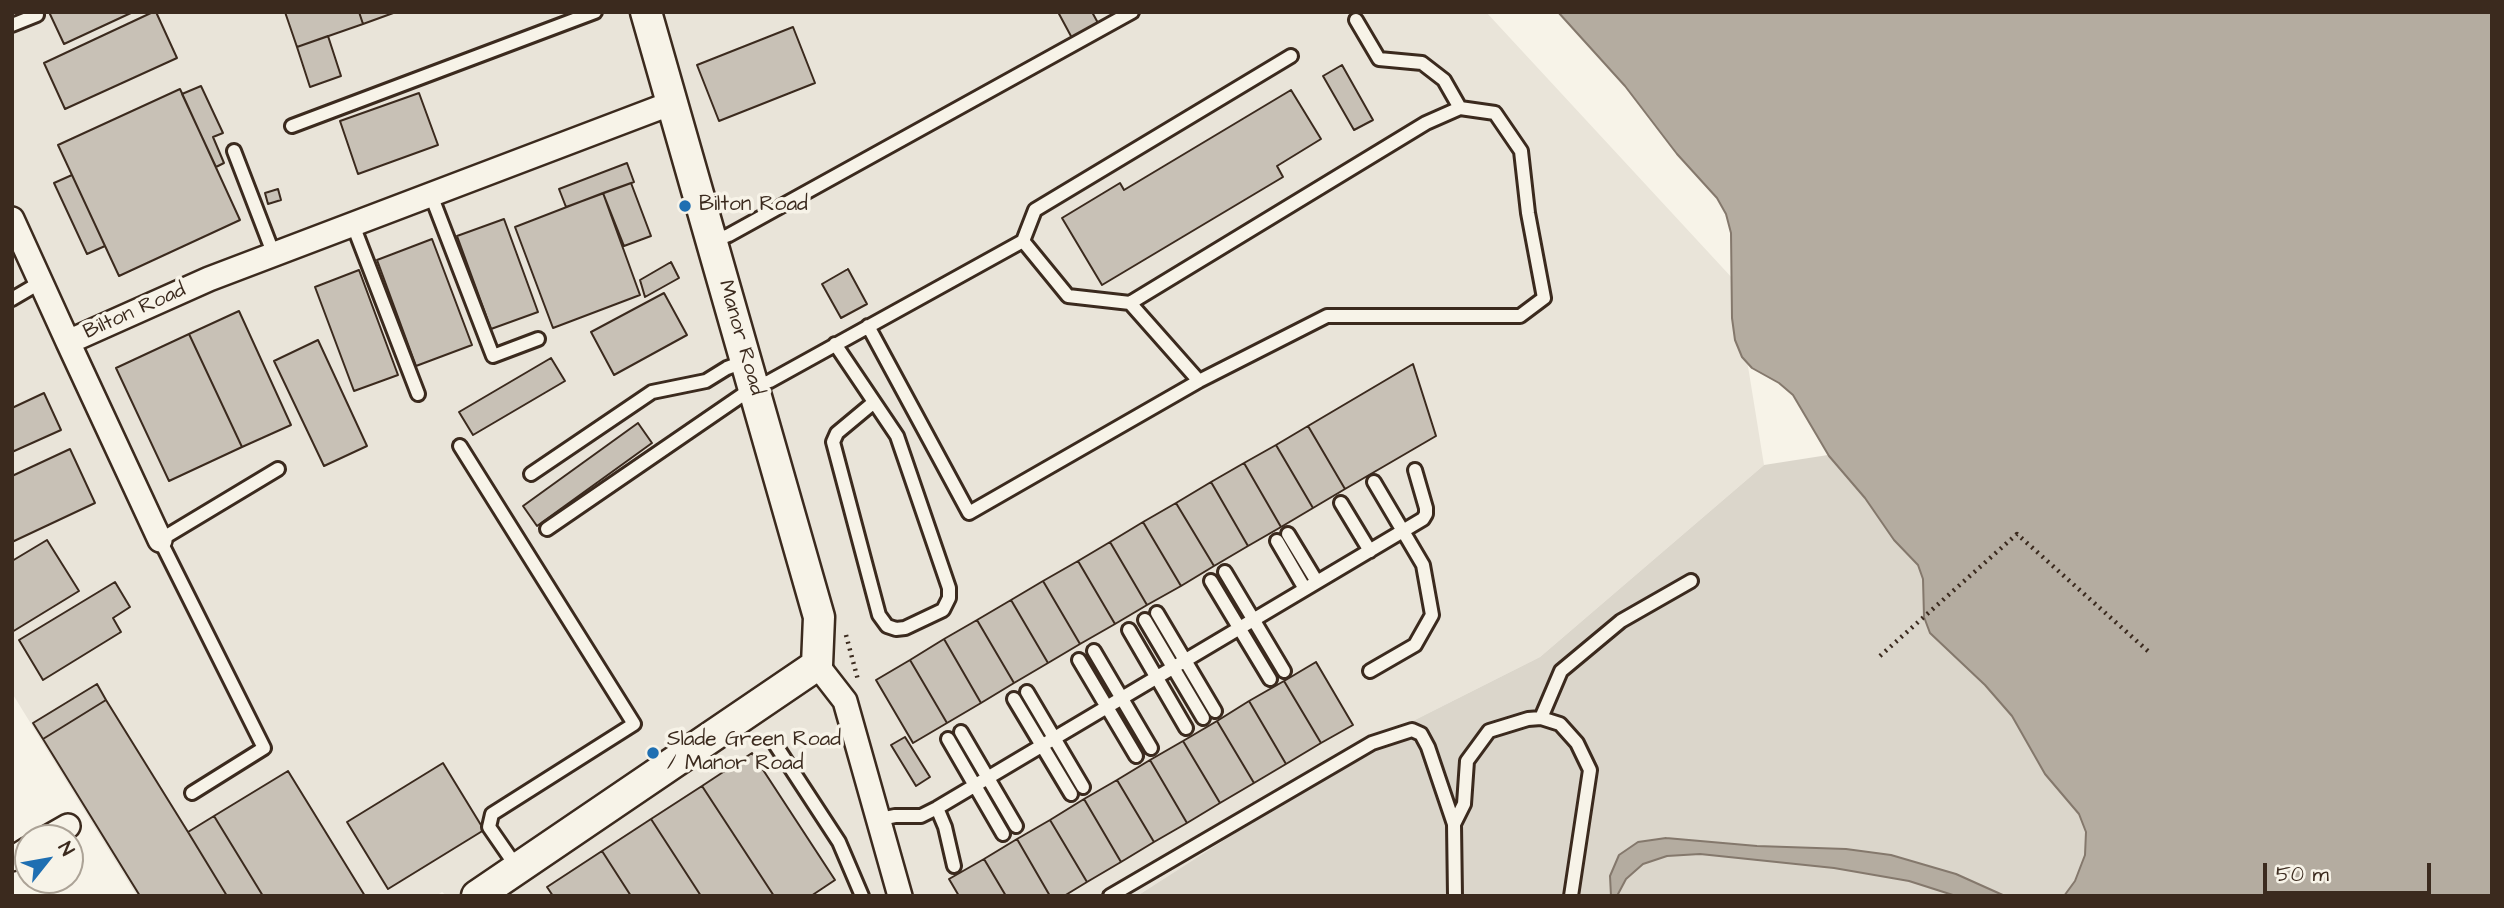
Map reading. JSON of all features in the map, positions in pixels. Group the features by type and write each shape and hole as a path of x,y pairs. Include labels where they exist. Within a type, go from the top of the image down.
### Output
{"street":[{"name":"Manor Road","path":"646,12 819,617 817,665"},
{"name":"Bilton Road","path":"68,342 209,279 672,103"},
{"name":"Bilton Road","path":"12,219 160,540"},
{"path":"477,896 817,665 845,701 900,896"}],"lane":[{"path":"292,126 595,12"},
{"path":"713,242 1132,12"},
{"path":"12,25 37,15"},
{"path":"1356,20 1379,59 1422,63 1444,80 1460,107"},
{"path":"531,474 652,392 706,381 727,368 770,381 1023,241 1035,210 1291,56"},
{"path":"868,326 969,513 1199,381 1327,316 1520,316 1544,298 1528,213 1521,151 1495,113 1460,107 1426,123 1130,303 1068,296 1023,241"},
{"path":"234,151 274,255"},
{"path":"431,195 493,356 538,339"},
{"path":"353,225 418,394"},
{"path":"12,299 41,282"},
{"path":"1130,303 1199,381"},
{"path":"835,344 897,436 949,587 949,598 943,610 905,628 887,626 879,615 833,442 837,433 873,403"},
{"path":"547,529 750,374"},
{"path":"460,446 634,724 492,814 489,827 518,869"},
{"path":"192,793 264,748 160,540 278,469"},
{"path":"880,819 921,816 937,808 1423,519 1426,514 1415,470"},
{"path":"1370,671 1415,645 1432,615 1423,565 1374,482"},
{"path":"1341,503 1370,551"},
{"path":"1305,589 1283,538 1317,582"},
{"path":"1225,572 1284,671"},
{"path":"1211,581 1270,679"},
{"path":"1541,718 1561,671 1621,621 1690,581"},
{"path":"1157,613 1215,711"},
{"path":"1145,621 1203,718"},
{"path":"1129,630 1186,728"},
{"path":"1094,651 1151,748"},
{"path":"1079,660 1136,756"},
{"path":"1014,699 1042,746 1077,791 1054,738 1027,692"},
{"path":"1454,824 1465,804 1467,761 1489,731 1528,719 1541,718 1560,724 1577,743 1590,770 1572,896"},
{"path":"1110,896 1372,743 1412,730 1421,734 1428,747 1454,824 1455,896"},
{"path":"961,732 1016,826"},
{"path":"948,739 1003,834"},
{"path":"775,744 839,842 862,896"},
{"path":"937,808 945,827 954,866"}],"path":[{"path":"1880,656 2017,534 2149,652"}],"shaded area":[{"path":"12,12 1486,12 1734,280 1764,465 1540,657 1397,729 1137,896 447,896 442,892 436,896 137,896 12,693"},
{"path":"1558,12 2492,896 1137,896 1397,729 1540,657 1764,465 1828,455 1793,395 1779,383 1752,368 1742,357 1735,340 1732,318 1731,233 1726,214 1717,198 1677,154 1625,86"},
{"path":"1558,12 2492,12 2492,896 2064,896 2075,881 2085,855 2086,832 2079,814 2045,774 2012,716 1985,685 1930,633 1924,617 1923,579 1918,565 1894,540 1865,498 1829,456 1793,395 1779,383 1752,368 1742,357 1735,340 1732,318 1731,233 1726,214 1717,198 1677,154 1625,86"},
{"path":"1666,838 1757,846 1846,849 1891,855 1956,874 2005,896 1956,896 1909,881 1834,868 1700,854 1667,856 1643,864 1626,879 1617,896 1611,896 1610,876 1619,855 1638,842"}],"building":[{"path":"49,12 133,12 64,44"},
{"path":"156,12 177,58 65,109 44,63"},
{"path":"285,12 359,12 363,24 297,47"},
{"path":"359,12 396,12 363,24"},
{"path":"1058,12 1092,12 1098,23 1072,38"},
{"path":"793,27 815,83 719,121 697,65"},
{"path":"328,36 341,76 310,87 297,47"},
{"path":"1342,65 1373,120 1354,130 1323,76"},
{"path":"201,86 223,133 213,137 224,163 216,167 182,94"},
{"path":"180,89 240,220 119,276 58,145"},
{"path":"1291,90 1321,139 1277,166 1283,177 1102,285 1062,218 1120,183 1124,190"},
{"path":"419,93 438,145 358,174 340,121"},
{"path":"627,163 634,182 566,207 559,189"},
{"path":"72,175 105,246 87,254 54,183"},
{"path":"631,183 651,236 624,246 603,193"},
{"path":"278,189 281,200 268,204 265,193"},
{"path":"603,193 640,295 553,328 515,227"},
{"path":"504,219 538,312 491,329 457,236"},
{"path":"432,239 472,345 416,366 377,260"},
{"path":"671,262 679,278 645,297 640,280"},
{"path":"848,269 867,304 841,318 822,284"},
{"path":"359,270 398,375 354,391 315,287"},
{"path":"664,293 687,335 614,375 591,332"},
{"path":"239,311 291,425 242,447 189,334"},
{"path":"189,334 242,447 169,481 116,368"},
{"path":"318,340 367,446 324,466 274,361"},
{"path":"551,358 565,381 473,435 459,412"},
{"path":"1413,364 1436,436 1345,489 1308,426"},
{"path":"44,393 61,430 12,452 12,408"},
{"path":"638,423 652,443 537,526 523,506"},
{"path":"1308,426 1345,489 1313,508 1276,445"},
{"path":"1276,445 1313,508 1281,527 1244,463"},
{"path":"70,449 95,503 12,542 12,476"},
{"path":"1244,463 1281,527 1248,546 1211,482"},
{"path":"1211,482 1248,546 1214,566 1176,503"},
{"path":"1176,503 1214,566 1181,586 1143,522"},
{"path":"1143,522 1181,586 1147,605 1110,542"},
{"path":"47,540 79,591 12,632 12,561"},
{"path":"1110,542 1147,605 1115,624 1078,561"},
{"path":"1078,561 1115,624 1080,644 1043,581"},
{"path":"1043,581 1080,644 1048,663 1011,600"},
{"path":"115,582 130,607 113,618 121,632 43,680 19,640"},
{"path":"1011,600 1048,663 1014,683 977,620"},
{"path":"977,620 1014,683 981,703 944,639"},
{"path":"944,639 981,703 947,723 910,660"},
{"path":"910,660 947,723 913,743 876,680"},
{"path":"1316,662 1353,725 1321,743 1284,681"},
{"path":"1284,681 1321,743 1286,764 1249,701"},
{"path":"97,684 106,700 43,739 33,723"},
{"path":"106,700 227,896 140,896 43,739"},
{"path":"1249,701 1286,764 1254,783 1217,721"},
{"path":"1217,721 1254,783 1220,803 1183,741"},
{"path":"905,737 930,777 916,786 891,745"},
{"path":"1183,741 1220,803 1187,823 1150,760"},
{"path":"752,753 835,880 811,896 774,896 702,786"},
{"path":"1150,760 1187,823 1154,842 1117,780"},
{"path":"443,763 484,830 388,889 347,822"},
{"path":"288,771 365,896 263,896 214,816"},
{"path":"1117,780 1154,842 1121,862 1084,799"},
{"path":"702,786 774,896 701,896 651,819"},
{"path":"1084,799 1121,862 1087,882 1050,820"},
{"path":"214,816 263,896 227,896 188,832"},
{"path":"651,819 701,896 631,896 602,851"},
{"path":"1050,820 1087,882 1064,896 1050,896 1017,839"},
{"path":"1017,839 1050,896 1006,896 984,859"},
{"path":"602,851 631,896 553,896 547,887"},
{"path":"984,859 1006,896 959,896 949,879"}],"place":[{"name":"Bilton Road","path":"685,206"},
{"name":"Slade Green Road / Manor Road","path":"653,753"}]}
